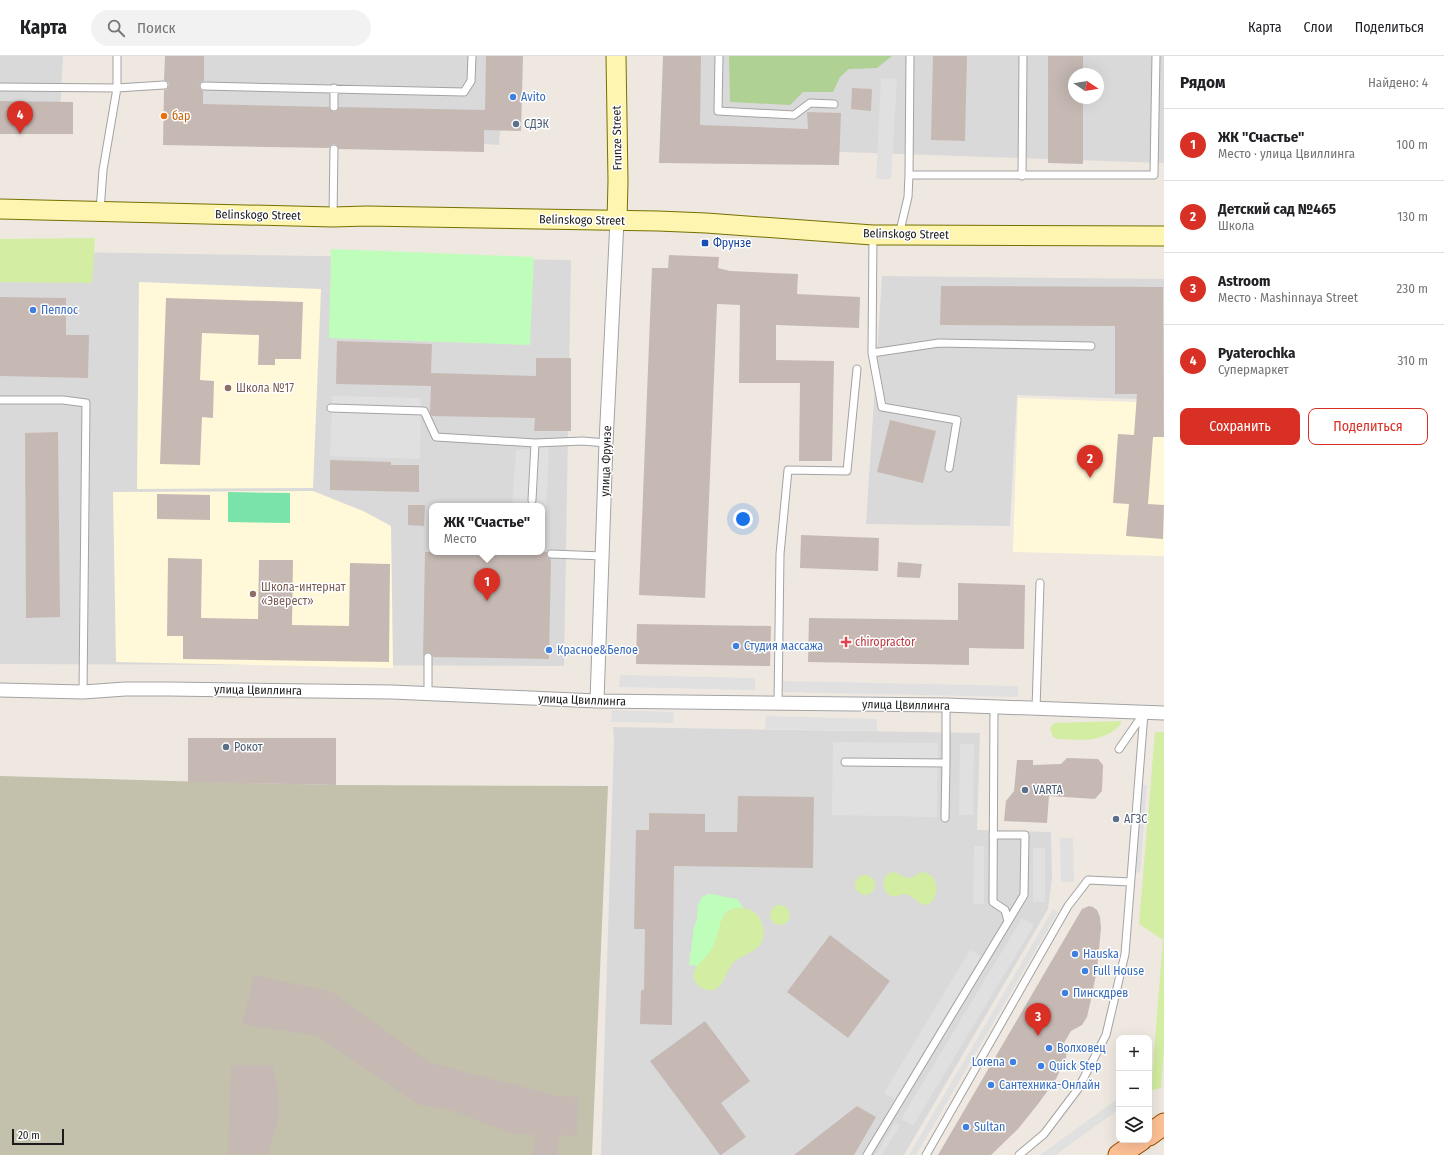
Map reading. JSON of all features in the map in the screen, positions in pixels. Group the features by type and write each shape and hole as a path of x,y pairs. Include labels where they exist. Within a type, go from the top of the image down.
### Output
{"main road":[{"name":"Frunze Street","path":"616,56 618,181 617,221"},
{"name":"Belinskogo Street","path":"0,209 333,217 374,216 706,223 899,235 1164,236"},
{"path":"1152,1133 1164,1124"},
{"path":"1119,1155 1137,1143"}],"street":[{"name":"улица Фрунзе","path":"597,701 606,443 617,221"},
{"name":"улица Цвиллинга","path":"0,690 83,692 169,689 430,694 597,701 946,705 1164,713"}],"lane":[{"path":"100,211 103,170 116,88 117,56"},
{"path":"204,86 464,92 471,81 472,56"},
{"path":"719,56 718,111 794,115 810,103 834,104"},
{"path":"899,235 908,197 910,56"},
{"path":"1022,176 1023,56"},
{"path":"909,175 1154,175 1156,56"},
{"path":"0,87 116,88 164,85"},
{"path":"334,88 334,107"},
{"path":"333,217 334,149"},
{"path":"873,234 872,353 882,407 957,420 949,468"},
{"path":"872,353 939,344 1091,346"},
{"path":"778,703 780,554 788,470 847,471 857,369"},
{"path":"0,400 63,400 86,403 83,692"},
{"path":"331,408 424,411 436,437 535,443 583,441 606,443"},
{"path":"532,500 535,443"},
{"path":"551,554 603,556"},
{"path":"1036,709 1040,583"},
{"path":"430,694 431,657"},
{"path":"945,818 946,705"},
{"path":"994,707 993,902 1005,910 1008,921"},
{"path":"1119,749 1144,713"},
{"path":"1020,1155 1044,1134 1078,1089 1106,1035 1125,954 1144,713"},
{"path":"845,762 946,763"},
{"path":"867,1155 1024,895 1025,835 993,835"},
{"path":"926,1155 1068,906 1088,880 1130,882"}],"shaded area":[{"path":"0,56 63,56 60,113 0,108"},
{"path":"185,56 506,56 499,145 191,124"},
{"path":"669,56 1164,56 1164,163 669,146"},
{"path":"881,78 897,79 891,179 876,179"},
{"path":"0,251 571,260 564,666 0,664"},
{"path":"882,276 1164,279 1164,400 1017,395 1010,526 866,524"},
{"name":"Школа №17","path":"139,282 321,289 313,488 137,489"},
{"path":"332,396 421,398 420,459 330,456"},
{"path":"1018,398 1164,403 1164,556 1013,552"},
{"path":"549,447 546,515 545,503 512,503 516,450"},
{"name":"Школа-интернат «Эверест»","path":"313,491 363,511 391,526 393,668 116,662 113,492"},
{"path":"620,675 755,678 755,690 619,687"},
{"path":"783,681 1018,686 1018,697 783,692"},
{"path":"612,710 674,712 673,723 611,722"},
{"path":"766,716 877,719 877,731 765,729"},
{"path":"613,727 980,733 977,830 1051,832 1052,878 1048,909 904,1155 601,1155 614,739"},
{"path":"833,742 938,743 937,817 832,815"},
{"path":"960,744 974,744 973,815 959,815"},
{"path":"0,776 336,785 608,786 592,1155 0,1155"},
{"path":"1141,785 1147,785 1140,873 1133,872"},
{"path":"1060,838 1073,838 1074,882 1061,882"},
{"path":"974,846 984,846 984,904 973,904"},
{"path":"1033,848 1045,848 1045,902 1033,902"},
{"path":"1053,909 1058,912 916,1155 909,1155"},
{"path":"1022,918 1034,925 913,1126 901,1119"},
{"path":"970,950 981,956 895,1099 884,1093"},
{"path":"1116,1100 1116,1111 1056,1155 1040,1155"},
{"path":"895,1123 900,1125 882,1155 876,1155"}],"green space":[{"path":"729,56 892,56 877,68 849,69 840,77 833,92 803,92 790,105 730,102"},
{"path":"95,238 92,283 0,282 0,239"},
{"path":"331,249 534,257 530,345 329,338"},
{"path":"228,492 290,493 290,523 228,522"},
{"path":"1121,721 1121,724 1107,734 1084,740 1058,739 1053,737 1050,728 1054,723"},
{"path":"1155,732 1164,732 1164,1047 1161,1088 1152,1090 1163,940 1139,924"},
{"path":"893,872 908,878 921,872 924,872 932,877 935,882 936,889 935,896 932,901 928,904 922,904 907,894 893,896 888,894 884,886 884,880 887,875"},
{"path":"865,875 872,878 875,885 872,892 865,895 858,892 855,885 858,878"},
{"path":"708,894 737,899 744,908 736,908 725,913 720,924 717,937 709,953 697,966 689,965 694,926 697,920 698,905 702,897"},
{"path":"780,905 787,908 790,915 787,922 780,925 773,922 770,915 773,908"},
{"path":"734,908 749,909 758,916 762,923 764,932 762,941 757,948 733,963 720,986 713,990 706,990 699,986 695,981 695,971 713,946 725,914"}],"building":[{"path":"165,56 204,56 204,81 201,82 199,86 203,91 203,104 329,107 330,110 334,112 337,111 339,107 485,110 486,56 523,56 521,131 484,130 484,152 339,149 337,145 334,144 329,148 163,145 164,90 167,89 169,85 168,82 164,80"},
{"path":"663,56 701,56 700,125 808,129 807,112 841,113 839,165 659,163"},
{"path":"933,56 967,56 965,141 931,140"},
{"path":"1048,56 1083,56 1083,68 1068,68 1068,104 1083,104 1083,164 1048,163"},
{"path":"852,88 872,89 871,111 851,109"},
{"path":"0,101 73,102 73,134 0,134"},
{"path":"669,255 719,257 718,268 730,271 798,274 797,294 860,297 859,328 776,325 776,360 834,361 832,461 799,461 800,383 739,383 740,305 717,304 705,598 639,595 652,268 668,268"},
{"path":"941,286 1163,287 1164,437 1153,437 1148,504 1164,505 1163,539 1126,536 1129,504 1113,503 1118,434 1134,435 1137,394 1115,394 1115,326 940,325"},
{"path":"0,297 66,298 66,335 89,335 88,378 0,376"},
{"path":"166,298 303,302 301,359 275,359 275,365 258,365 259,335 202,333 200,380 214,381 213,418 202,417 200,465 160,464"},
{"path":"337,341 432,344 431,373 536,376 536,358 571,358 571,431 534,431 535,418 432,416 430,413 431,386 336,384"},
{"path":"890,420 936,431 923,483 877,472"},
{"path":"58,432 60,617 26,618 25,433"},
{"path":"330,460 391,462 391,465 419,465 419,492 330,490"},
{"path":"157,494 210,495 210,520 157,519"},
{"path":"408,505 425,505 424,526 408,525"},
{"path":"801,535 879,538 878,571 800,568"},
{"path":"425,552 429,552 429,555 545,555 545,552 547,552 547,557 551,559 549,659 433,657 432,654 428,652 425,653 423,657"},
{"path":"168,558 202,559 201,618 258,619 259,560 293,560 292,625 349,626 350,563 390,564 389,662 183,659 183,636 167,636"},
{"path":"898,562 922,564 920,578 897,577"},
{"path":"958,583 1025,585 1024,649 969,648 969,665 808,662 809,618 958,620"},
{"path":"637,624 771,626 770,666 636,664"},
{"path":"188,738 336,738 336,785 188,782"},
{"path":"1067,758 1098,759 1103,765 1102,791 1095,799 1049,796 1047,823 1004,821 1006,801 1014,791 1017,760 1033,760 1033,765 1061,764"},
{"path":"738,796 814,797 813,868 674,866 672,1025 640,1024 641,990 644,990 645,929 634,929 636,830 649,830 649,813 705,814 705,832 737,832"},
{"path":"1089,906 1097,910 1100,917 1101,928 1097,970 1087,1017 1082,1025 1071,1031 1064,1043 1067,1049 1066,1058 1055,1081 1018,1129 991,1155 938,1155 1082,909"},
{"path":"830,935 890,981 848,1038 787,992"},
{"path":"254,975 332,992 430,1063 558,1096 578,1097 577,1136 559,1135 557,1155 533,1155 535,1135 513,1134 451,1110 419,1105 317,1036 242,1024"},
{"path":"705,1021 750,1081 721,1103 746,1137 721,1155 650,1061"},
{"path":"231,1065 273,1065 279,1097 279,1117 268,1154 228,1154"},
{"path":"857,1106 876,1117 854,1155 794,1155"}],"place":[{"name":"Avito","path":"513,97"},
{"name":"бар","path":"164,116"},
{"name":"СДЭК","path":"516,124"},
{"name":"Pyaterochka","path":"20,134"},
{"name":"Фрунзе","path":"705,243"},
{"name":"Пеплос","path":"33,310"},
{"name":"Школа №17","path":"228,388"},
{"name":"Детский сад №465","path":"1090,478"},
{"name":"Школа-интернат «Эверест»","path":"253,594"},
{"name":"ЖК \"Счастье\"","path":"487,601"},
{"name":"chiropractor","path":"846,642"},
{"name":"Студия массажа","path":"736,646"},
{"name":"Красное&Белое","path":"549,650"},
{"name":"Рокот","path":"226,747"},
{"name":"VARTA","path":"1025,790"},
{"name":"АГЗС","path":"1116,819"},
{"name":"Hauska","path":"1075,954"},
{"name":"Full House","path":"1085,971"},
{"name":"Пинскдрев","path":"1065,993"},
{"name":"Astroom","path":"1038,1036"},
{"name":"Волховец","path":"1049,1048"},
{"name":"Lorena","path":"1013,1062"},
{"name":"Quick Step","path":"1041,1066"},
{"name":"Сантехника-Онлайн","path":"991,1085"},
{"name":"Sultan","path":"966,1127"}]}
